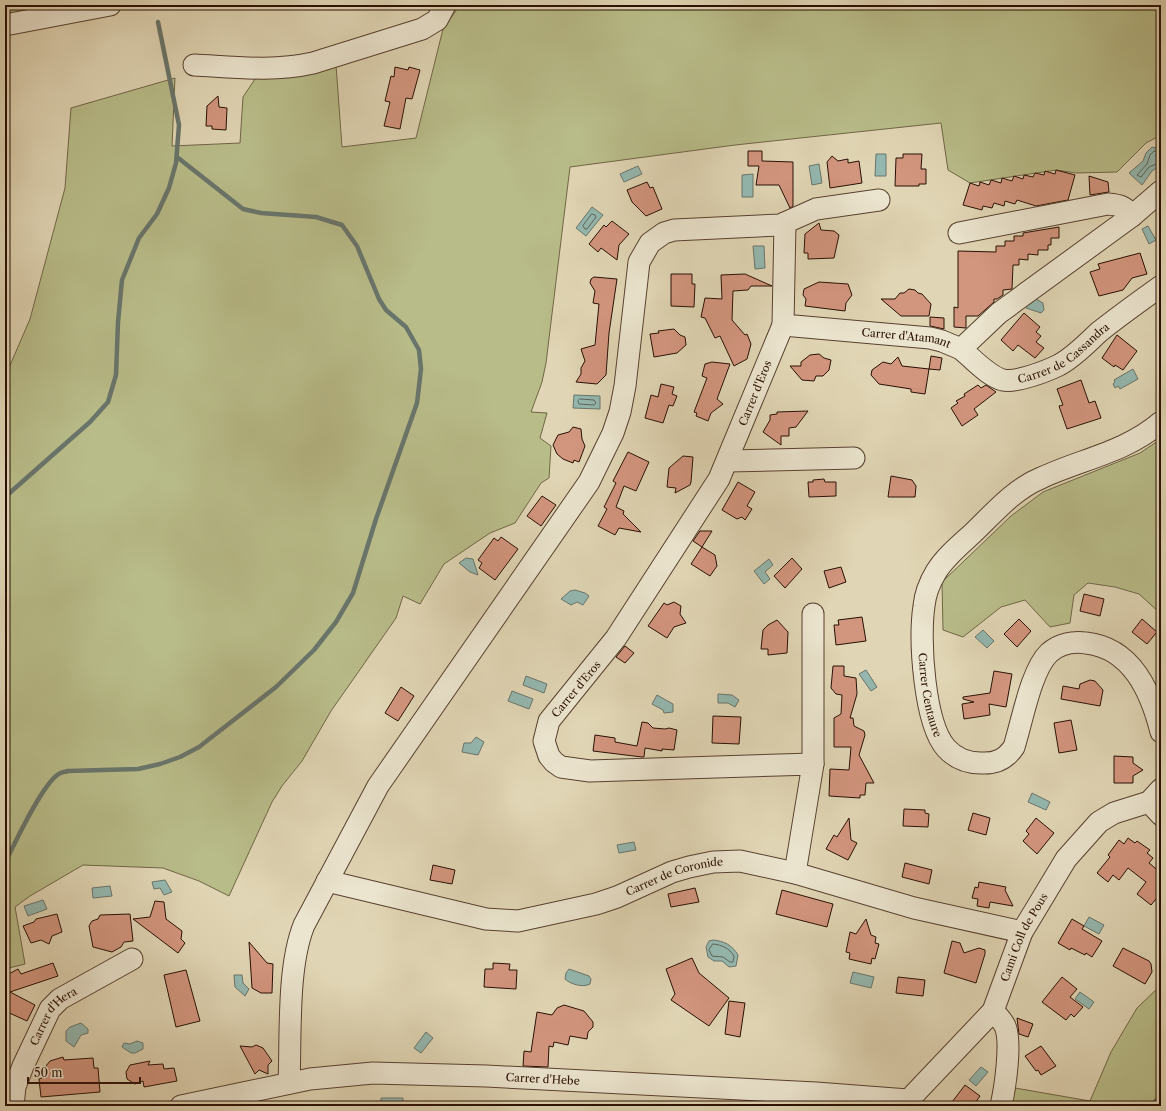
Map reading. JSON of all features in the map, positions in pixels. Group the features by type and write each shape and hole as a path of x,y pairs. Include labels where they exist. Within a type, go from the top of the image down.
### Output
{"street":[{"path":"5,25 110,5"},
{"path":"194,65 268,69 297,67 422,29 437,20 445,5"},
{"name":"Carrer d'Atamant","path":"783,325 930,338 961,349 1004,308 1132,216 1161,191"},
{"path":"289,1083 295,957 304,925 378,786 589,482 613,433 620,412 625,386 639,262 650,243 664,233 674,230 780,225 816,209 879,200"},
{"path":"959,233 1108,204 1121,206 1128,209 1132,216"},
{"path":"783,325 785,223"},
{"name":"Carrer de Cassandra","path":"961,349 986,370 1000,379 1015,380 1036,374 1060,365 1103,329 1161,286"},
{"name":"Carrer d'Eros","path":"783,325 719,480 616,638 549,721 544,741 546,748 554,762 561,767 590,771 813,764"},
{"name":"Carrer Centaure","path":"1161,422 1149,432 1124,446 1048,474 1028,484 1002,505 951,554 936,573 924,605 922,638 926,689 935,728 945,747 958,758 977,763 990,764 1001,760 1009,754 1014,747 1039,666 1049,652 1068,643 1092,644 1107,648 1127,662 1148,692 1161,732"},
{"path":"728,461 854,458"},
{"path":"795,873 813,764 813,614"},
{"name":"Camí Coll de Pous","path":"906,1103 993,1011 1022,932 1066,859 1099,822 1114,813 1157,802"},
{"name":"Carrer de Coronide","path":"327,881 486,919 518,921 596,904 617,897 672,872 713,862 740,861 795,873 920,910 1022,932"},
{"name":"Carrer d'Hera","path":"13,1106 15,1088 23,1066 50,1009 60,999 132,959"},
{"path":"993,1011 1006,1027 1007,1041 1005,1080 1001,1106"},
{"name":"Carrer d'Hebe","path":"181,1106 289,1083 335,1076 373,1073 486,1076 816,1093 906,1103"}],"green space":[{"path":"5,5 67,5 5,18"},
{"path":"460,5 1161,5 1161,135 1146,143 1117,172 1076,173 1056,170 970,183 948,170 941,123 735,145 570,167 546,363 542,382 531,412 547,413 540,438 551,446 549,478 541,483 515,523 490,533 444,564 420,604 403,596 396,618 331,711 302,761 282,786 272,802 229,896 199,881 163,868 83,865 30,896 15,907 25,964 5,969 5,377 30,319 65,188 71,108 175,78 172,146 240,143 243,97 255,79 336,65 342,147 416,138 443,29"},
{"path":"1161,439 1161,614 1139,594 1115,587 1088,583 1074,595 1070,623 1050,627 1025,600 1001,607 963,637 943,630 942,582 1011,516 1043,492 1140,453"},
{"path":"1161,985 1161,1106 1010,1106 1015,1088 1090,1101 1111,1052 1137,1008"}],"water":[{"path":"1152,147 1161,149 1161,165 1152,171 1142,185 1129,173 1143,161 1146,153"},
{"path":"876,154 886,154 886,176 875,176"},
{"path":"819,164 822,183 812,185 809,166"},
{"path":"638,166 642,174 624,182 620,174"},
{"path":"753,174 753,197 742,197 742,175"},
{"path":"592,207 603,215 586,236 576,228"},
{"path":"1148,226 1156,240 1149,244 1142,229"},
{"path":"753,246 764,246 765,268 755,269"},
{"path":"1036,299 1043,303 1044,310 1041,313 1026,308 1025,305"},
{"path":"1133,369 1138,379 1120,389 1118,386 1115,388 1113,384 1115,382 1114,380"},
{"path":"574,395 600,396 600,409 573,408"},
{"path":"466,558 473,559 478,575 470,572 459,563"},
{"path":"769,559 773,565 765,572 770,579 764,584 754,571"},
{"path":"575,590 589,596 583,605 577,602 571,605 561,599 570,591"},
{"path":"983,630 994,641 987,648 975,637"},
{"path":"866,670 877,687 871,691 859,674"},
{"path":"526,676 547,684 544,693 523,685"},
{"path":"512,691 533,699 529,709 508,701"},
{"path":"718,694 732,695 739,700 735,707 728,703 718,703"},
{"path":"657,695 673,704 673,712 664,713 663,710 652,704"},
{"path":"476,737 484,742 478,755 462,752 464,743 471,743"},
{"path":"1032,793 1050,802 1046,810 1028,802"},
{"path":"634,842 636,850 619,853 617,845"},
{"path":"165,880 172,892 164,895 160,888 154,889 152,882"},
{"path":"110,886 112,896 93,898 92,888"},
{"path":"43,900 47,909 28,916 24,906"},
{"path":"1089,917 1104,925 1099,934 1084,926"},
{"path":"709,941 721,941 733,949 738,955 736,966 729,967 722,961 714,961 708,957 706,947"},
{"path":"569,969 589,976 591,979 590,984 580,985 567,981 565,979 566,973"},
{"path":"853,972 874,977 871,988 850,983"},
{"path":"234,975 242,975 243,983 249,989 245,996 235,987"},
{"path":"1080,992 1094,1002 1089,1009 1075,999"},
{"path":"81,1023 88,1029 88,1033 81,1035 74,1047 66,1041 66,1031 70,1027"},
{"path":"426,1032 433,1038 421,1053 414,1048"},
{"path":"137,1041 143,1043 143,1049 135,1053 131,1053 122,1047 124,1043 130,1044"},
{"path":"981,1067 988,1072 976,1086 969,1080"},
{"path":"381,1098 403,1098 403,1106 381,1106"}],"building":[{"path":"395,67 408,70 409,67 420,70 412,99 406,98 400,129 384,126 390,102 385,101 391,76 394,77"},
{"path":"218,96 219,107 227,108 226,130 212,129 212,126 206,126 207,106"},
{"path":"748,151 762,151 762,161 793,162 793,206 790,208 779,185 756,185 759,166 748,166"},
{"path":"903,154 922,154 921,169 926,169 926,184 919,184 919,186 895,186 896,158 903,158"},
{"path":"832,156 838,161 848,159 848,163 859,161 862,183 830,188 827,162"},
{"path":"1056,170 1075,175 1068,200 1036,206 1017,200 1015,204 1005,201 1004,206 994,203 992,208 983,206 982,210 963,205 970,183 979,186 980,182 989,185 991,180 1001,183 1002,178 1012,181 1014,176 1023,179 1024,175 1033,177 1035,173 1044,175 1045,171 1055,174"},
{"path":"1089,176 1108,182 1109,192 1090,195"},
{"path":"647,182 650,188 653,187 662,209 646,216 632,202 627,190"},
{"path":"612,221 629,234 619,245 617,260 601,248 598,252 589,244 604,225 606,227"},
{"path":"819,223 821,230 834,231 839,235 834,258 808,259 808,253 804,253 805,234"},
{"path":"1059,227 1059,238 1051,238 1051,245 1048,245 1048,250 1038,250 1038,255 1028,254 1028,260 1019,259 1019,265 1013,265 1012,289 1003,290 1003,295 997,299 994,299 994,302 978,316 966,316 966,328 954,327 954,307 958,308 958,251 996,252 996,246 1005,246 1005,241 1014,241 1014,236 1023,236 1023,233"},
{"path":"1140,253 1147,274 1132,278 1123,290 1099,296 1090,272 1100,269 1098,264"},
{"path":"671,274 692,274 692,284 695,284 694,307 671,306"},
{"path":"745,274 772,286 751,286 748,290 733,291 732,320 745,335 747,334 751,344 747,359 734,366 720,336 715,338 705,318 701,317 705,298 722,299 721,275"},
{"path":"594,277 617,279 609,333 606,375 597,384 576,382 581,374 581,368 585,361 581,349 595,345 599,304 593,303 595,291 590,283 591,279"},
{"path":"819,282 848,284 852,295 846,303 845,311 805,306 806,299 803,295 804,289"},
{"path":"909,289 915,290 922,294 931,304 929,316 901,316 881,299 895,299 900,293 904,293"},
{"path":"1024,313 1040,327 1036,332 1041,336 1036,342 1044,348 1035,358 1018,345 1013,351 1001,340"},
{"path":"930,317 944,318 944,329 930,326"},
{"path":"674,329 680,335 685,337 686,345 677,353 654,357 650,334 659,333 658,331"},
{"path":"1117,335 1137,351 1123,370 1115,365 1114,367 1102,358"},
{"path":"819,354 824,358 831,360 829,370 823,376 816,376 814,381 802,380 790,366 801,366 801,362 810,355"},
{"path":"931,356 942,358 940,370 929,369"},
{"path":"898,357 902,366 929,369 925,394 911,392 911,389 879,384 871,375 872,370 883,362 891,364"},
{"path":"712,362 730,364 717,399 723,404 711,413 708,421 696,416 697,413 694,412 707,378 702,376 705,364"},
{"path":"1081,380 1089,403 1095,401 1101,418 1067,429 1059,406 1063,405 1057,389"},
{"path":"661,384 674,387 672,394 677,396 673,406 669,405 663,423 645,418 651,395 658,397"},
{"path":"978,385 981,388 986,385 996,392 974,409 978,415 962,426 951,408 958,403 956,401 965,396 964,394"},
{"path":"808,411 796,427 789,428 789,436 781,436 781,445 763,432 770,420 770,415 777,414 777,412"},
{"path":"573,427 581,429 582,439 585,446 579,462 574,460 573,463 563,459 557,454 553,445 558,435 569,432"},
{"path":"628,452 649,462 636,491 624,486 616,507 624,511 623,514 641,532 619,528 615,535 598,526 607,509 604,507 616,483 613,481"},
{"path":"683,456 693,457 691,482 690,485 675,493 676,488 667,487 669,468"},
{"path":"891,476 912,480 916,486 915,497 888,497"},
{"path":"824,479 825,482 836,482 836,496 809,497 808,482"},
{"path":"738,482 755,492 747,506 752,509 745,520 742,517 737,519 722,510"},
{"path":"542,496 556,505 541,526 527,516"},
{"path":"700,531 712,531 702,547 693,541"},
{"path":"501,537 518,549 495,580 479,568 482,563 478,560 494,538 498,541"},
{"path":"702,547 715,555 717,566 710,576 691,564"},
{"path":"792,558 802,569 785,588 774,576"},
{"path":"841,567 846,582 829,588 824,571"},
{"path":"1084,594 1104,599 1100,616 1080,611"},
{"path":"674,602 681,606 680,614 686,623 674,627 667,638 648,626 664,603 667,605"},
{"path":"862,617 866,641 836,645 834,625 839,625 838,620"},
{"path":"1019,619 1031,631 1017,647 1004,634"},
{"path":"1142,619 1157,632 1147,644 1132,632"},
{"path":"777,620 788,632 787,653 768,655 768,649 761,649 763,630"},
{"path":"625,646 634,653 625,663 616,657"},
{"path":"833,666 844,666 844,676 856,678 857,694 850,718 853,718 854,726 864,731 865,735 859,755 874,783 866,783 865,795 860,795 860,798 829,796 830,769 849,770 851,747 834,747 834,718 841,714 842,695 836,694 831,688"},
{"path":"994,671 1012,674 1006,707 989,704 990,715 964,719 962,704 974,702 963,699 963,697 990,693"},
{"path":"1090,680 1095,681 1103,690 1100,706 1061,699 1063,686 1079,689 1080,684"},
{"path":"401,687 414,696 398,721 385,713"},
{"path":"713,716 741,717 739,744 712,743"},
{"path":"1071,720 1077,750 1059,753 1054,723"},
{"path":"642,722 648,723 653,728 669,728 677,730 674,750 662,749 662,751 645,748 644,757 593,751 595,735 615,738 615,742 637,746"},
{"path":"1114,756 1133,757 1133,763 1143,770 1133,776 1133,783 1114,783"},
{"path":"904,809 925,810 925,813 929,814 928,827 903,826"},
{"path":"973,813 990,818 986,835 968,830"},
{"path":"849,818 851,840 857,843 848,860 826,849 834,835 837,837"},
{"path":"1036,818 1054,833 1037,854 1023,841 1029,834 1026,831"},
{"path":"1128,838 1135,843 1137,841 1150,850 1147,853 1153,858 1149,863 1161,873 1161,893 1151,905 1137,894 1146,882 1128,868 1119,880 1113,875 1108,882 1097,873 1110,857 1108,855 1119,840 1124,844"},
{"path":"905,863 932,870 929,884 902,877"},
{"path":"433,865 455,870 452,884 430,880"},
{"path":"979,882 1006,887 1005,890 1013,906 990,902 989,908 977,906 978,899 972,898 975,887 978,888"},
{"path":"695,888 699,902 671,907 668,894"},
{"path":"782,890 833,904 827,927 776,914"},
{"path":"155,901 164,902 166,919 182,931 181,939 185,943 178,953 133,919 150,917"},
{"path":"57,914 62,932 52,936 49,944 41,940 31,943 23,926 34,922 36,919"},
{"path":"130,914 133,941 124,942 121,947 112,952 93,947 89,926 92,921 98,919 100,915"},
{"path":"866,919 871,935 876,937 875,943 879,944 875,959 872,958 871,964 849,959 850,953 846,952 850,932 856,934"},
{"path":"1072,919 1084,926 1082,929 1102,941 1092,957 1086,953 1085,955 1071,948 1070,950 1058,943"},
{"path":"952,941 960,943 964,953 979,948 985,950 976,983 944,973"},
{"path":"249,942 267,963 273,964 272,993 261,993 252,988"},
{"path":"1123,948 1149,961 1151,964 1152,972 1145,984 1113,966"},
{"path":"692,958 699,973 729,998 709,1026 671,1000 675,994 666,969"},
{"path":"53,963 58,976 10,992 35,1005 27,1021 5,1011 5,976 18,969 21,974"},
{"path":"493,963 510,964 509,970 517,970 516,989 484,987 485,969 493,969"},
{"path":"186,970 200,1021 176,1027 164,975"},
{"path":"898,977 925,980 923,996 896,993"},
{"path":"1062,977 1077,989 1070,997 1083,1007 1074,1017 1071,1014 1066,1020 1042,1002"},
{"path":"729,1001 745,1003 740,1037 725,1034"},
{"path":"564,1005 584,1011 593,1022 593,1027 588,1032 587,1039 570,1036 568,1045 554,1042 553,1047 549,1046 548,1067 523,1066 524,1051 531,1052 537,1012 552,1015 557,1008"},
{"path":"1017,1018 1033,1024 1028,1037 1019,1034"},
{"path":"256,1045 263,1048 272,1061 268,1065 268,1074 259,1070 255,1074 240,1046 252,1047"},
{"path":"1041,1046 1056,1066 1041,1075 1038,1070 1036,1071 1025,1056"},
{"path":"63,1057 64,1060 93,1058 94,1068 98,1068 100,1092 41,1097 39,1079 42,1078 46,1066 50,1061"},
{"path":"150,1061 148,1065 163,1064 164,1069 174,1068 177,1081 144,1087 143,1081 135,1084 127,1079 126,1072 130,1065"},
{"path":"965,1085 980,1096 973,1106 949,1106"}],"waterway":[{"path":"5,497 90,422 108,402 116,375 118,322 122,280 139,238 157,214 169,188 176,163 179,125 158,22"},
{"path":"5,863 37,801 52,779 60,773 68,771 138,769 160,764 180,757 199,747 276,687 314,650 336,622 353,593 376,519 417,403 421,369 419,350 406,327 386,310 379,299 357,246 342,225 316,217 261,213 243,209 177,157"},
{"path":"1154,1106 1155,1102 1161,1095"}]}
